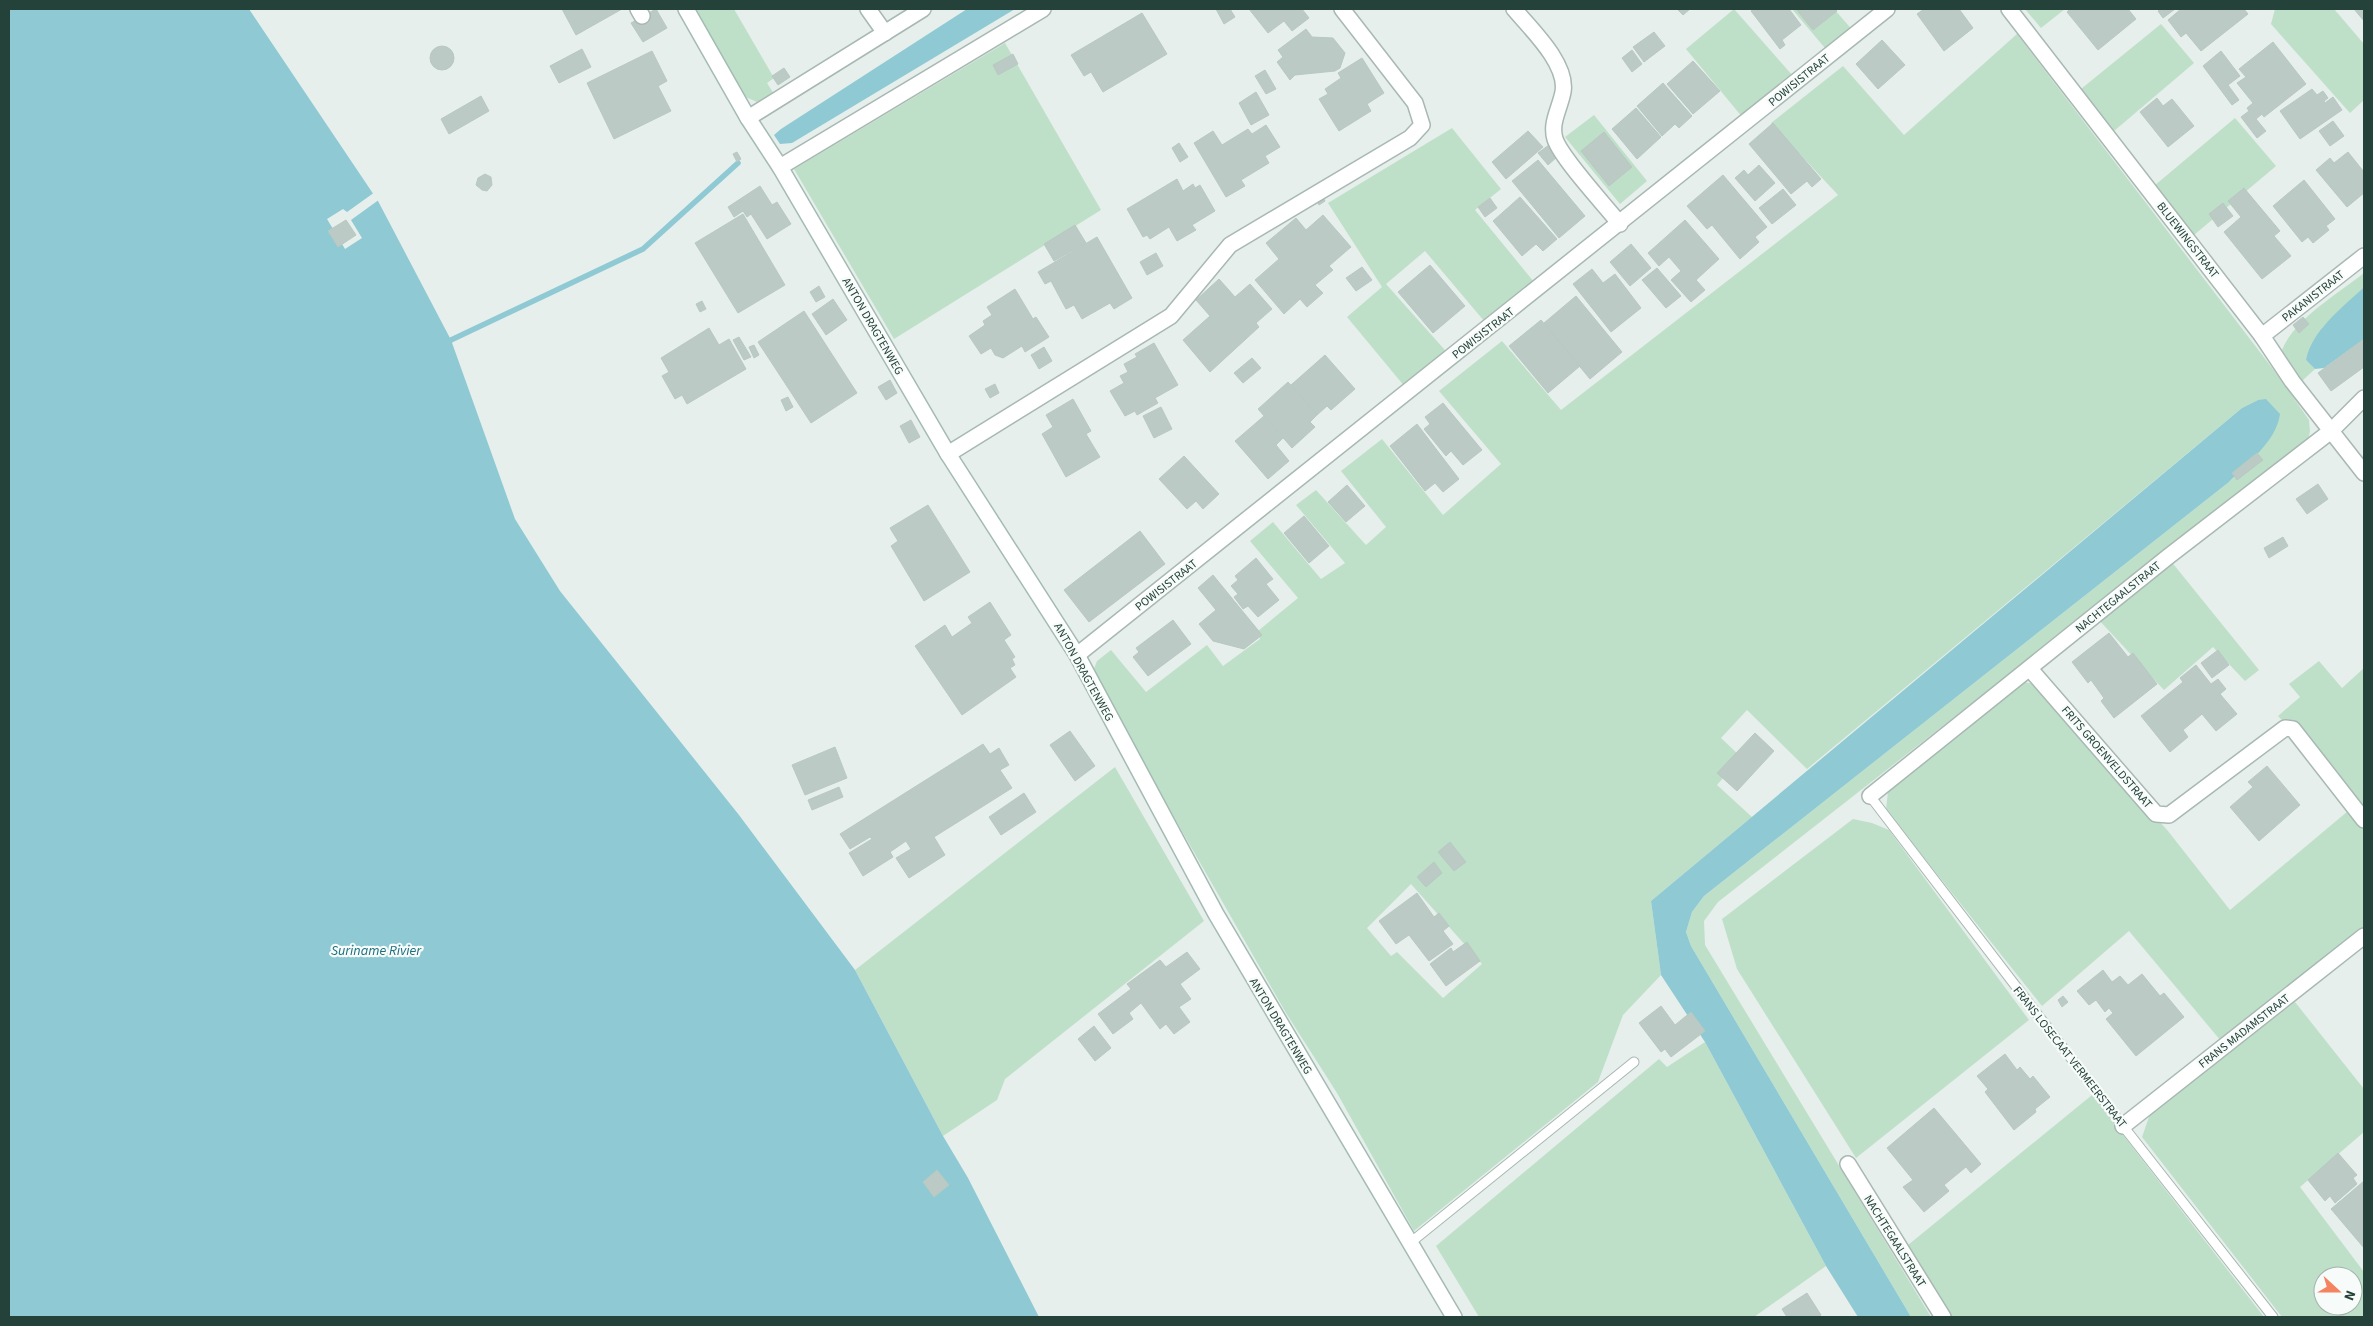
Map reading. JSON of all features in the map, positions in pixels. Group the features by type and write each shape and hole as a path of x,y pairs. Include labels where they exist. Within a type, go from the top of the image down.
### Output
{"street":[{"name":"ANTON DRAGTENWEG","path":"686,9 748,118 780,167 948,454 1077,655 1216,914 1454,1317"},
{"path":"868,9 885,33"},
{"path":"748,118 923,9"},
{"path":"780,167 1044,9"},
{"path":"1514,9 1553,57 1562,72 1563,90 1553,130 1558,147 1620,224"},
{"name":"POWISISTRAAT","path":"1077,655 1620,224 1887,9"},
{"name":"BLUEWINGSTRAAT","path":"2009,9 2262,336 2292,381 2364,473"},
{"path":"948,454 1171,316 1230,244 1410,138 1422,125 1415,103 1344,10"},
{"name":"PAKANISTRAAT","path":"2262,336 2364,256"},
{"name":"NACHTEGAALSTRAAT","path":"1870,796 2169,556 2331,431 2364,398"},
{"name":"FRITS GROENVELDSTRAAT","path":"2030,669 2156,814 2170,815 2285,728 2292,729 2364,820"},
{"name":"FRANS MADAMSTRAAT","path":"2123,1126 2364,936"},
{"name":"NACHTEGAALSTRAAT","path":"1848,1164 1943,1317"}],"lane":[{"name":"FRANS LOSECAAT VERMEERSTRAAT","path":"1870,796 2123,1126 2273,1317"},
{"path":"1410,1243 1634,1062"}],"green space":[{"path":"696,9 734,9 774,78 767,83 774,94 757,102 741,95"},
{"path":"1734,9 1793,76 1743,118 1686,49"},
{"path":"1792,9 1834,9 1855,33 1830,54"},
{"path":"2025,9 2065,9 2041,28"},
{"path":"2275,9 2334,9 2364,44 2364,100 2350,113 2271,24"},
{"path":"2161,24 2194,63 2114,131 2081,89"},
{"path":"2017,34 2279,377 2309,420 2310,431 2308,440 1718,902 1704,921 1705,945 1931,1317 1911,1317 1691,946 1686,932 1692,912 1704,896 2229,482 2262,448 2258,400 2242,408 1807,769 1747,710 1721,738 1741,757 1717,785 1752,817 1651,901 1661,975 1623,1015 1598,1082 1414,1231 1337,1093 1286,1013 1092,674 1097,661 1111,650 1146,692 1207,645 1223,666 1260,639 1258,631 1298,598 1250,541 1273,522 1321,579 1345,563 1296,505 1316,490 1366,545 1386,527 1341,471 1382,439 1443,515 1501,464 1439,391 1502,341 1561,410 1838,195 1771,123 1843,66 1904,135","holes":["1411,884 1482,964 1443,998 1397,952 1391,956 1367,928"]},
{"path":"1005,43 1101,210 894,339 794,169"},
{"path":"1594,115 1647,181 1620,204 1565,137"},
{"path":"2235,118 2276,166 2194,235 2154,186"},
{"path":"1452,128 1501,189 1475,210 1539,288 1490,328 1425,251 1386,284 1452,358 1410,393 1347,317 1382,287 1328,203"},
{"path":"2364,273 2364,287 2323,327 2306,360 2315,369 2302,381 2282,350 2288,339 2296,328 2318,307"},
{"path":"2170,560 2259,670 2245,681 2213,647 2164,690 2098,619"},
{"path":"2319,661 2342,688 2364,668 2364,810 2352,792 2278,716 2300,697 2289,684"},
{"path":"2024,682 2034,684 2168,831 2230,910 2348,811 2364,831 2364,930 2221,1041 2129,931 2042,1006 1886,810 1888,791"},
{"path":"1115,767 1204,921 1005,1079 997,1100 943,1136 855,970"},
{"path":"1853,819 1872,823 1889,830 2029,1020 1856,1158 1737,969 1722,919"},
{"path":"2295,1002 2364,1089 2364,1132 2300,1187 2359,1266 2313,1266 2313,1316 2363,1316 2363,1271 2364,1317 2282,1317 2142,1137 2150,1114"},
{"path":"1705,1042 1826,1266 1754,1317 1479,1317 1436,1246 1659,1059 1667,1067"},
{"path":"2092,1095 2264,1317 1951,1317 1908,1245"}],"water":[{"name":"Suriname Rivier","path":"9,9 249,9 378,201 451,340 515,519 560,591 739,815 855,970 943,1136 968,1178 1039,1317 9,1317"},
{"path":"967,9 1015,9 792,143 780,144 774,135 781,129"},
{"path":"2364,287 2364,339 2324,368 2315,369 2306,360 2314,339 2329,320"},
{"path":"2266,399 2280,414 2273,434 2260,451 2229,482 1704,896 1692,912 1686,932 1691,946 1911,1317 1858,1317 1826,1266 1705,1042 1661,975 1651,901 2242,408 2258,400"}],"pier":[{"path":"375,192 380,199 351,220 362,238 345,249 327,219 343,209 347,212"}],"building":[{"path":"562,9 622,9 576,35"},
{"path":"656,9 667,28 643,42 631,23"},
{"path":"1216,9 1230,9 1235,17 1224,24"},
{"path":"1249,9 1302,9 1309,18 1292,31 1284,21 1268,33"},
{"path":"1677,9 1690,9 1683,15"},
{"path":"1754,9 1789,9 1801,25 1782,40 1785,45 1780,49 1751,11"},
{"path":"1796,9 1835,9 1837,11 1813,30"},
{"path":"1924,9 1959,9 1973,28 1944,51 1917,14"},
{"path":"2070,9 2128,9 2136,19 2098,50 2067,12"},
{"path":"2161,9 2175,9 2163,18 2158,11"},
{"path":"2181,9 2244,9 2248,14 2201,51 2186,33 2181,37 2168,20"},
{"path":"2354,9 2364,9 2364,21"},
{"path":"1142,13 1167,54 1103,92 1091,72 1084,76 1071,55"},
{"path":"1306,29 1312,37 1333,38 1345,53 1340,68 1335,71 1295,75 1290,80 1277,62 1283,57 1278,50"},
{"path":"1654,32 1665,46 1644,62 1633,47"},
{"path":"1882,40 1905,65 1878,89 1856,64"},
{"path":"2273,42 2306,84 2264,117 2262,114 2256,119 2266,131 2257,138 2241,117 2249,111 2247,108 2253,103 2237,83 2246,77 2239,69"},
{"path":"442,46 447,47 453,53 453,63 447,69 442,70 437,69 431,63 430,58 431,53 437,47"},
{"path":"582,49 591,67 559,83 550,66"},
{"path":"1632,50 1642,64 1632,72 1622,58"},
{"path":"652,51 667,81 658,86 671,111 614,139 587,83"},
{"path":"2221,51 2240,76 2228,85 2239,100 2232,105 2203,66"},
{"path":"1013,54 1018,64 998,75 993,65"},
{"path":"1362,58 1384,93 1367,104 1371,111 1339,131 1319,99 1328,94 1325,89 1341,78 1338,73"},
{"path":"1693,61 1720,91 1693,114 1667,84"},
{"path":"784,68 790,77 778,85 772,76"},
{"path":"1265,70 1276,89 1266,94 1255,76"},
{"path":"1663,83 1692,116 1679,128 1675,124 1662,136 1637,106"},
{"path":"2312,89 2317,95 2323,91 2328,98 2324,101 2325,103 2333,97 2342,110 2300,139 2280,111"},
{"path":"1256,92 1269,115 1251,125 1239,103"},
{"path":"481,96 489,111 449,134 441,119"},
{"path":"2157,98 2163,106 2172,99 2194,126 2168,147 2140,112"},
{"path":"1636,108 1661,137 1637,159 1612,129"},
{"path":"2333,121 2344,136 2330,146 2319,131"},
{"path":"1773,123 1821,179 1812,187 1807,181 1791,194 1749,144"},
{"path":"1266,125 1280,147 1265,156 1269,163 1241,180 1245,186 1226,197 1194,143 1213,131 1222,145 1248,129 1252,134"},
{"path":"1528,131 1543,147 1506,179 1492,162"},
{"path":"1604,132 1632,167 1609,186 1581,151"},
{"path":"1179,143 1188,157 1180,162 1172,148"},
{"path":"1549,145 1558,156 1548,165 1538,153"},
{"path":"737,152 741,159 737,162 733,154"},
{"path":"2348,152 2364,172 2364,193 2347,207 2316,170 2330,158 2334,163"},
{"path":"1538,160 1585,216 1559,238 1512,181"},
{"path":"1759,165 1775,183 1755,201 1735,178 1744,170 1748,175"},
{"path":"485,174 491,177 492,185 487,191 482,190 476,185 478,178"},
{"path":"1723,175 1767,227 1755,237 1759,242 1740,259 1712,225 1707,229 1687,206"},
{"path":"1177,179 1183,191 1193,184 1195,188 1200,185 1215,211 1192,225 1196,230 1177,241 1169,227 1150,239 1147,235 1143,237 1127,209"},
{"path":"2304,180 2335,219 2326,226 2329,230 2313,243 2308,237 2302,242 2273,206"},
{"path":"760,186 772,205 777,202 791,224 767,239 751,214 747,217 743,211 734,217 728,207"},
{"path":"2244,188 2280,231 2274,236 2291,256 2262,279 2224,232 2241,217 2228,201"},
{"path":"1783,189 1796,205 1772,224 1759,208"},
{"path":"1322,194 1325,201 1319,205 1315,198"},
{"path":"1520,197 1557,239 1543,251 1536,244 1522,256 1493,221"},
{"path":"1490,198 1497,208 1485,217 1478,207"},
{"path":"2223,203 2233,216 2218,227 2209,214"},
{"path":"743,214 785,285 738,313 695,243"},
{"path":"1323,215 1351,247 1329,266 1333,270 1315,285 1323,293 1307,307 1300,299 1284,314 1255,280 1279,259 1266,243 1296,218 1306,230"},
{"path":"346,220 356,235 338,247 328,231"},
{"path":"1685,220 1719,259 1696,280 1705,290 1691,302 1671,280 1681,271 1669,257 1659,266 1648,253"},
{"path":"1075,225 1086,243 1054,261 1044,244"},
{"path":"1097,237 1132,298 1114,309 1110,303 1082,319 1074,305 1066,309 1051,281 1045,284 1038,272"},
{"path":"1631,244 1651,268 1630,286 1610,262"},
{"path":"1156,253 1163,266 1147,275 1140,262"},
{"path":"1430,265 1465,306 1433,333 1398,292"},
{"path":"1362,267 1372,280 1356,291 1346,278"},
{"path":"1657,268 1681,296 1666,308 1642,280"},
{"path":"1592,269 1603,283 1615,274 1641,308 1611,332 1573,284"},
{"path":"1219,279 1235,297 1250,284 1272,309 1256,323 1259,327 1210,372 1183,340 1210,316 1196,300"},
{"path":"819,286 825,297 816,302 810,292"},
{"path":"1015,289 1033,319 1036,317 1049,337 1025,352 1022,346 1003,358 995,355 991,348 981,354 969,336 985,325 983,321 992,315 987,307"},
{"path":"1576,296 1622,352 1590,379 1544,323"},
{"path":"833,299 847,320 826,335 812,314"},
{"path":"702,301 706,309 700,312 696,304"},
{"path":"804,311 857,393 811,423 758,342"},
{"path":"2303,317 2309,324 2299,333 2293,325"},
{"path":"1541,320 1580,366 1548,393 1509,346"},
{"path":"709,328 719,345 729,339 746,369 687,404 682,395 675,399 662,376 669,372 661,358"},
{"path":"739,337 751,357 744,360 733,340"},
{"path":"2364,339 2364,367 2331,391 2318,373"},
{"path":"1154,343 1178,385 1155,398 1158,403 1137,415 1135,411 1125,416 1110,391 1124,383 1120,376 1128,372 1124,364 1137,357 1135,354"},
{"path":"754,345 759,355 754,358 749,347"},
{"path":"1044,347 1052,361 1039,369 1031,355"},
{"path":"1325,355 1355,389 1331,410 1327,406 1317,415 1291,385"},
{"path":"1252,358 1261,368 1243,383 1234,373"},
{"path":"890,380 897,393 886,400 878,387"},
{"path":"1288,382 1317,415 1310,422 1315,427 1292,448 1258,409"},
{"path":"995,384 999,393 990,398 985,389"},
{"path":"788,397 793,407 786,411 781,400"},
{"path":"1073,399 1091,431 1086,434 1100,457 1066,477 1042,434 1053,427 1046,415"},
{"path":"1443,403 1482,450 1463,465 1451,451 1446,456 1424,429 1430,424 1425,417"},
{"path":"1161,407 1172,429 1154,438 1143,416"},
{"path":"1264,416 1283,438 1276,445 1289,461 1268,479 1235,441"},
{"path":"911,420 920,437 909,443 900,426"},
{"path":"1417,424 1459,479 1443,492 1435,483 1425,491 1390,446"},
{"path":"2257,453 2263,460 2237,480 2232,473"},
{"path":"1184,456 1219,494 1203,509 1196,501 1187,509 1159,479"},
{"path":"2318,484 2328,499 2307,514 2296,499"},
{"path":"1347,485 1365,506 1346,522 1328,502"},
{"path":"928,505 970,572 924,601 891,546 898,541 890,528"},
{"path":"1304,516 1329,546 1309,563 1284,533"},
{"path":"1140,531 1165,564 1089,622 1064,590"},
{"path":"2283,537 2288,546 2269,558 2264,548"},
{"path":"1256,558 1273,579 1266,584 1279,600 1258,617 1248,606 1243,609 1234,597 1238,594 1231,586 1238,580 1235,576"},
{"path":"1213,575 1262,635 1244,649 1213,641 1199,624 1216,610 1198,588"},
{"path":"990,602 1011,635 1004,640 1015,657 1012,659 1015,665 1010,668 1016,677 962,715 915,646 945,625 952,637 972,623 968,617"},
{"path":"1173,620 1191,644 1148,676 1133,657 1139,652 1136,648"},
{"path":"2109,633 2128,657 2133,653 2157,684 2114,718 2101,701 2104,698 2091,680 2088,683 2072,662"},
{"path":"2218,650 2229,665 2212,678 2201,663"},
{"path":"2196,665 2211,684 2218,679 2226,689 2220,694 2237,714 2216,731 2202,714 2183,730 2188,737 2170,752 2141,716 2183,682 2180,678"},
{"path":"1070,731 1095,766 1075,781 1050,745"},
{"path":"1755,733 1774,751 1737,791 1717,773"},
{"path":"983,744 990,754 999,748 1009,765 1000,770 1012,788 934,837 945,855 909,878 896,858 911,849 906,841 890,852 893,857 863,876 849,853 872,839 870,837 850,849 840,834"},
{"path":"835,747 847,778 805,795 792,765"},
{"path":"2267,766 2300,805 2259,841 2230,807 2253,787 2248,782"},
{"path":"839,787 843,797 812,810 808,800"},
{"path":"1024,793 1036,812 1001,835 989,817"},
{"path":"1450,842 1466,862 1454,871 1438,852"},
{"path":"1434,862 1442,873 1426,887 1417,877"},
{"path":"1417,893 1434,917 1439,913 1449,926 1443,931 1453,944 1429,961 1409,935 1396,944 1379,921"},
{"path":"1467,942 1480,961 1446,986 1430,964 1451,948 1453,952"},
{"path":"1187,952 1200,969 1180,984 1191,999 1179,1007 1190,1022 1174,1034 1166,1024 1160,1029 1141,1003 1129,1013 1133,1019 1113,1034 1098,1014 1131,989 1127,984 1160,960 1166,967"},
{"path":"2103,970 2112,982 2120,976 2128,985 2142,974 2160,996 2164,993 2184,1017 2136,1056 2106,1019 2113,1013 2109,1008 2105,1012 2096,1000 2089,1005 2077,991"},
{"path":"2063,996 2068,1002 2062,1007 2058,1000"},
{"path":"1661,1006 1675,1025 1691,1012 1705,1031 1671,1057 1665,1049 1661,1052 1639,1023"},
{"path":"1094,1026 1111,1048 1095,1061 1078,1039"},
{"path":"2005,1054 2017,1070 2020,1067 2030,1079 2033,1076 2050,1097 2035,1109 2036,1112 2014,1130 1985,1092 1988,1089 1977,1076"},
{"path":"1934,1108 1981,1164 1971,1173 1966,1167 1944,1185 1949,1191 1924,1212 1903,1187 1913,1180 1887,1148"},
{"path":"2338,1153 2357,1175 2353,1178 2357,1184 2335,1203 2330,1196 2325,1201 2308,1180"},
{"path":"937,1170 949,1185 934,1197 923,1182"},
{"path":"2364,1181 2364,1248 2331,1209"},
{"path":"1807,1293 1821,1315 1818,1317 1787,1317 1782,1309"}],"waterway":[{"path":"446,346 451,340 643,249 738,163"}]}
